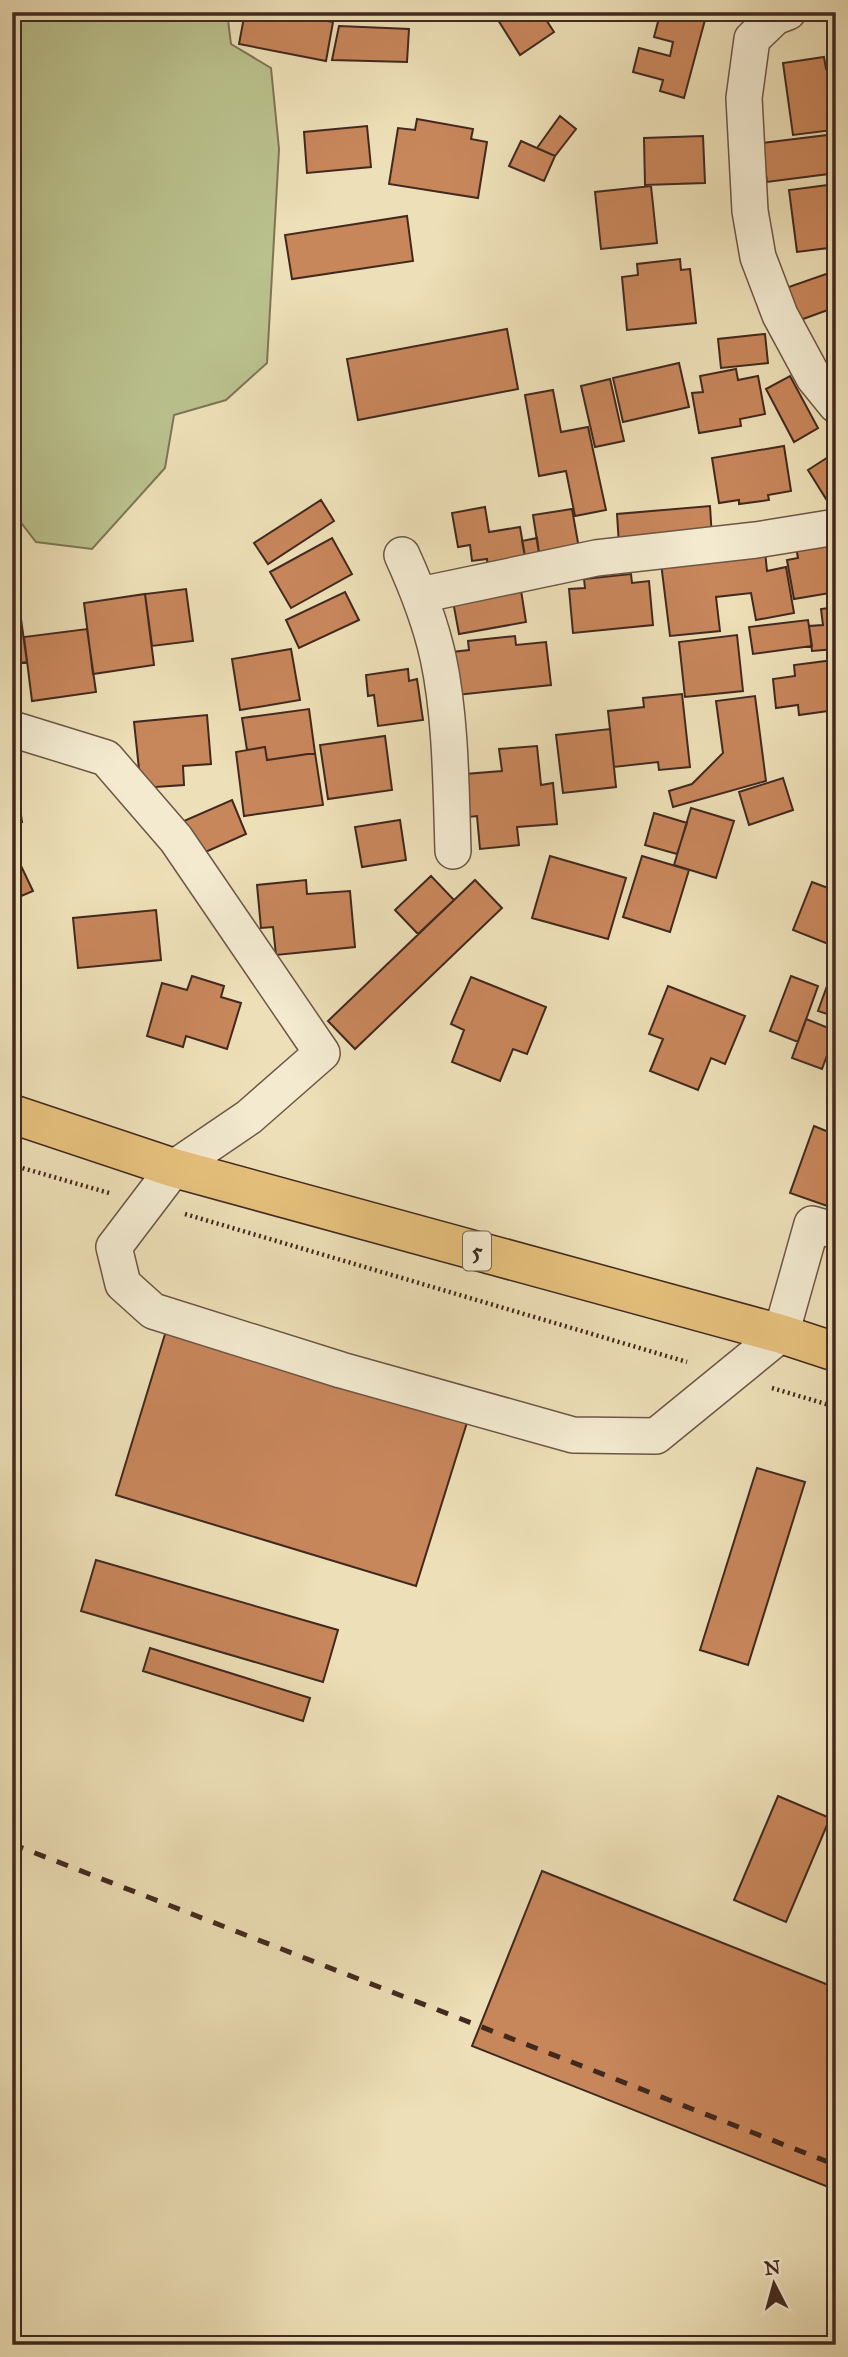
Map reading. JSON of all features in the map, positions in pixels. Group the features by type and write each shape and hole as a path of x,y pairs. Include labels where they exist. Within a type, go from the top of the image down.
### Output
{"highway":[{"name":"5","path":"12,1114 174,1168 781,1334 836,1352"}],"street":[{"path":"788,12 775,17 752,38 744,98 750,211 758,257 780,315 814,378 836,405"},
{"path":"420,595 596,558 755,540 836,527"},
{"path":"402,555 420,595 438,657 450,778 453,851"},
{"path":"12,729 106,758 176,839 323,1053 249,1117 174,1168 114,1247 123,1284 153,1311 341,1370 573,1435 656,1436 781,1334 812,1224 836,1230"}],"path":[{"path":"12,1165 836,1408"}],"green space":[{"path":"12,12 227,12 231,44 271,68 279,149 267,363 226,400 174,415 165,468 92,549 36,542 12,511"}],"building":[{"path":"245,12 280,12 333,22 326,61 239,44"},
{"path":"493,12 541,12 554,32 520,55"},
{"path":"682,12 706,16 684,98 660,91 663,80 633,72 639,48 670,56 673,42 654,37 660,14 680,20"},
{"path":"339,26 409,29 407,62 332,60"},
{"path":"824,57 826,69 836,68 836,119 832,119 833,130 793,135 783,63"},
{"path":"560,116 576,129 555,156 537,148"},
{"path":"417,119 473,129 471,139 487,142 478,198 389,184 398,128 415,130"},
{"path":"367,126 371,167 307,173 304,132"},
{"path":"836,134 836,173 767,182 762,143"},
{"path":"703,136 705,183 645,185 644,138"},
{"path":"521,141 555,156 544,181 509,166"},
{"path":"836,184 836,247 797,252 789,190"},
{"path":"651,186 657,243 601,249 595,192"},
{"path":"407,216 413,261 292,279 285,235"},
{"path":"680,259 681,270 690,269 696,323 627,330 622,277 638,275 637,264"},
{"path":"829,273 836,290 836,307 795,322 783,289"},
{"path":"507,329 518,389 358,420 347,359"},
{"path":"765,334 768,363 721,368 718,339"},
{"path":"679,363 689,407 623,422 613,378"},
{"path":"736,369 738,380 758,376 765,414 740,419 741,426 699,433 692,393 703,392 700,376"},
{"path":"790,376 818,428 794,442 766,389"},
{"path":"610,379 624,441 595,447 581,386"},
{"path":"553,390 561,432 588,427 606,510 575,516 566,471 539,476 525,395"},
{"path":"784,446 791,491 768,495 769,500 739,504 739,500 719,503 712,458"},
{"path":"836,452 836,515 808,470"},
{"path":"321,500 334,521 268,564 254,543"},
{"path":"710,506 712,538 619,545 617,514"},
{"path":"485,507 489,532 520,527 526,562 488,569 487,559 472,561 470,545 458,547 452,513"},
{"path":"572,509 580,554 540,560 533,515"},
{"path":"832,536 833,546 836,546 836,592 794,599 787,560 798,558 795,542"},
{"path":"332,538 352,574 291,608 270,572"},
{"path":"537,538 540,560 526,562 522,541"},
{"path":"765,551 767,571 786,567 794,613 756,620 751,593 716,597 720,631 670,636 661,563"},
{"path":"631,574 632,583 649,581 653,625 573,633 569,589 585,588 584,579"},
{"path":"520,584 526,622 459,634 452,596"},
{"path":"186,589 193,641 152,646 145,594"},
{"path":"345,592 359,620 299,648 286,620"},
{"path":"145,594 154,665 93,674 84,603"},
{"path":"836,607 836,649 812,651 809,626 823,625 821,609"},
{"path":"20,612 27,662 12,664 12,613"},
{"path":"808,620 812,646 753,654 749,627"},
{"path":"87,629 96,692 32,701 24,637"},
{"path":"737,635 743,691 685,697 679,642"},
{"path":"515,636 516,645 546,642 551,685 457,695 452,652 469,650 468,641"},
{"path":"291,649 300,700 240,710 232,659"},
{"path":"834,660 836,710 799,715 798,705 776,708 773,679 795,676 794,665"},
{"path":"408,669 409,681 417,679 423,720 378,726 374,695 368,696 366,675"},
{"path":"682,694 690,767 659,770 658,762 614,767 608,711 644,707 643,698"},
{"path":"755,696 766,781 673,807 669,791 692,784 723,753 716,701"},
{"path":"309,709 315,753 267,760 265,747 247,750 242,718"},
{"path":"207,715 211,764 183,766 184,785 141,788 134,722"},
{"path":"610,729 616,787 563,793 556,735"},
{"path":"385,736 392,790 328,799 320,745"},
{"path":"537,746 541,785 553,783 557,824 517,827 519,845 480,849 477,816 469,817 465,774 502,771 499,749"},
{"path":"265,747 267,760 315,753 323,805 244,816 236,752"},
{"path":"12,749 22,822 12,823"},
{"path":"783,778 793,810 749,825 739,792"},
{"path":"232,800 246,834 192,858 177,824"},
{"path":"691,808 734,821 716,878 674,865"},
{"path":"654,813 687,823 677,854 645,845"},
{"path":"400,820 406,860 362,867 355,827"},
{"path":"12,847 33,891 12,900"},
{"path":"550,856 626,878 608,939 532,918"},
{"path":"642,856 689,870 670,932 623,917"},
{"path":"431,876 454,900 418,934 395,910"},
{"path":"306,880 307,894 350,891 355,947 276,955 273,927 261,928 257,885"},
{"path":"475,880 502,908 355,1049 328,1021"},
{"path":"812,882 836,891 836,947 793,930"},
{"path":"156,910 161,960 78,968 73,918"},
{"path":"192,976 224,986 221,997 241,1003 227,1049 186,1036 183,1047 147,1036 162,983 187,990"},
{"path":"791,976 818,986 798,1042 770,1031"},
{"path":"471,977 546,1007 527,1054 513,1049 500,1081 452,1062 464,1030 451,1024"},
{"path":"668,986 745,1016 725,1064 711,1058 698,1090 650,1071 663,1039 649,1034"},
{"path":"827,986 836,990 836,1017 818,1011"},
{"path":"806,1019 836,1031 822,1069 792,1058"},
{"path":"814,1126 836,1135 836,1209 790,1193"},
{"path":"169,1321 470,1413 416,1586 116,1495"},
{"path":"757,1468 805,1482 748,1665 700,1650"},
{"path":"96,1560 338,1630 323,1682 81,1611"},
{"path":"150,1648 310,1698 303,1721 143,1671"},
{"path":"778,1796 830,1818 786,1922 734,1900"},
{"path":"542,1871 836,1988 836,2190 472,2046"}],"railway":[{"path":"12,1844 836,2165"}]}
